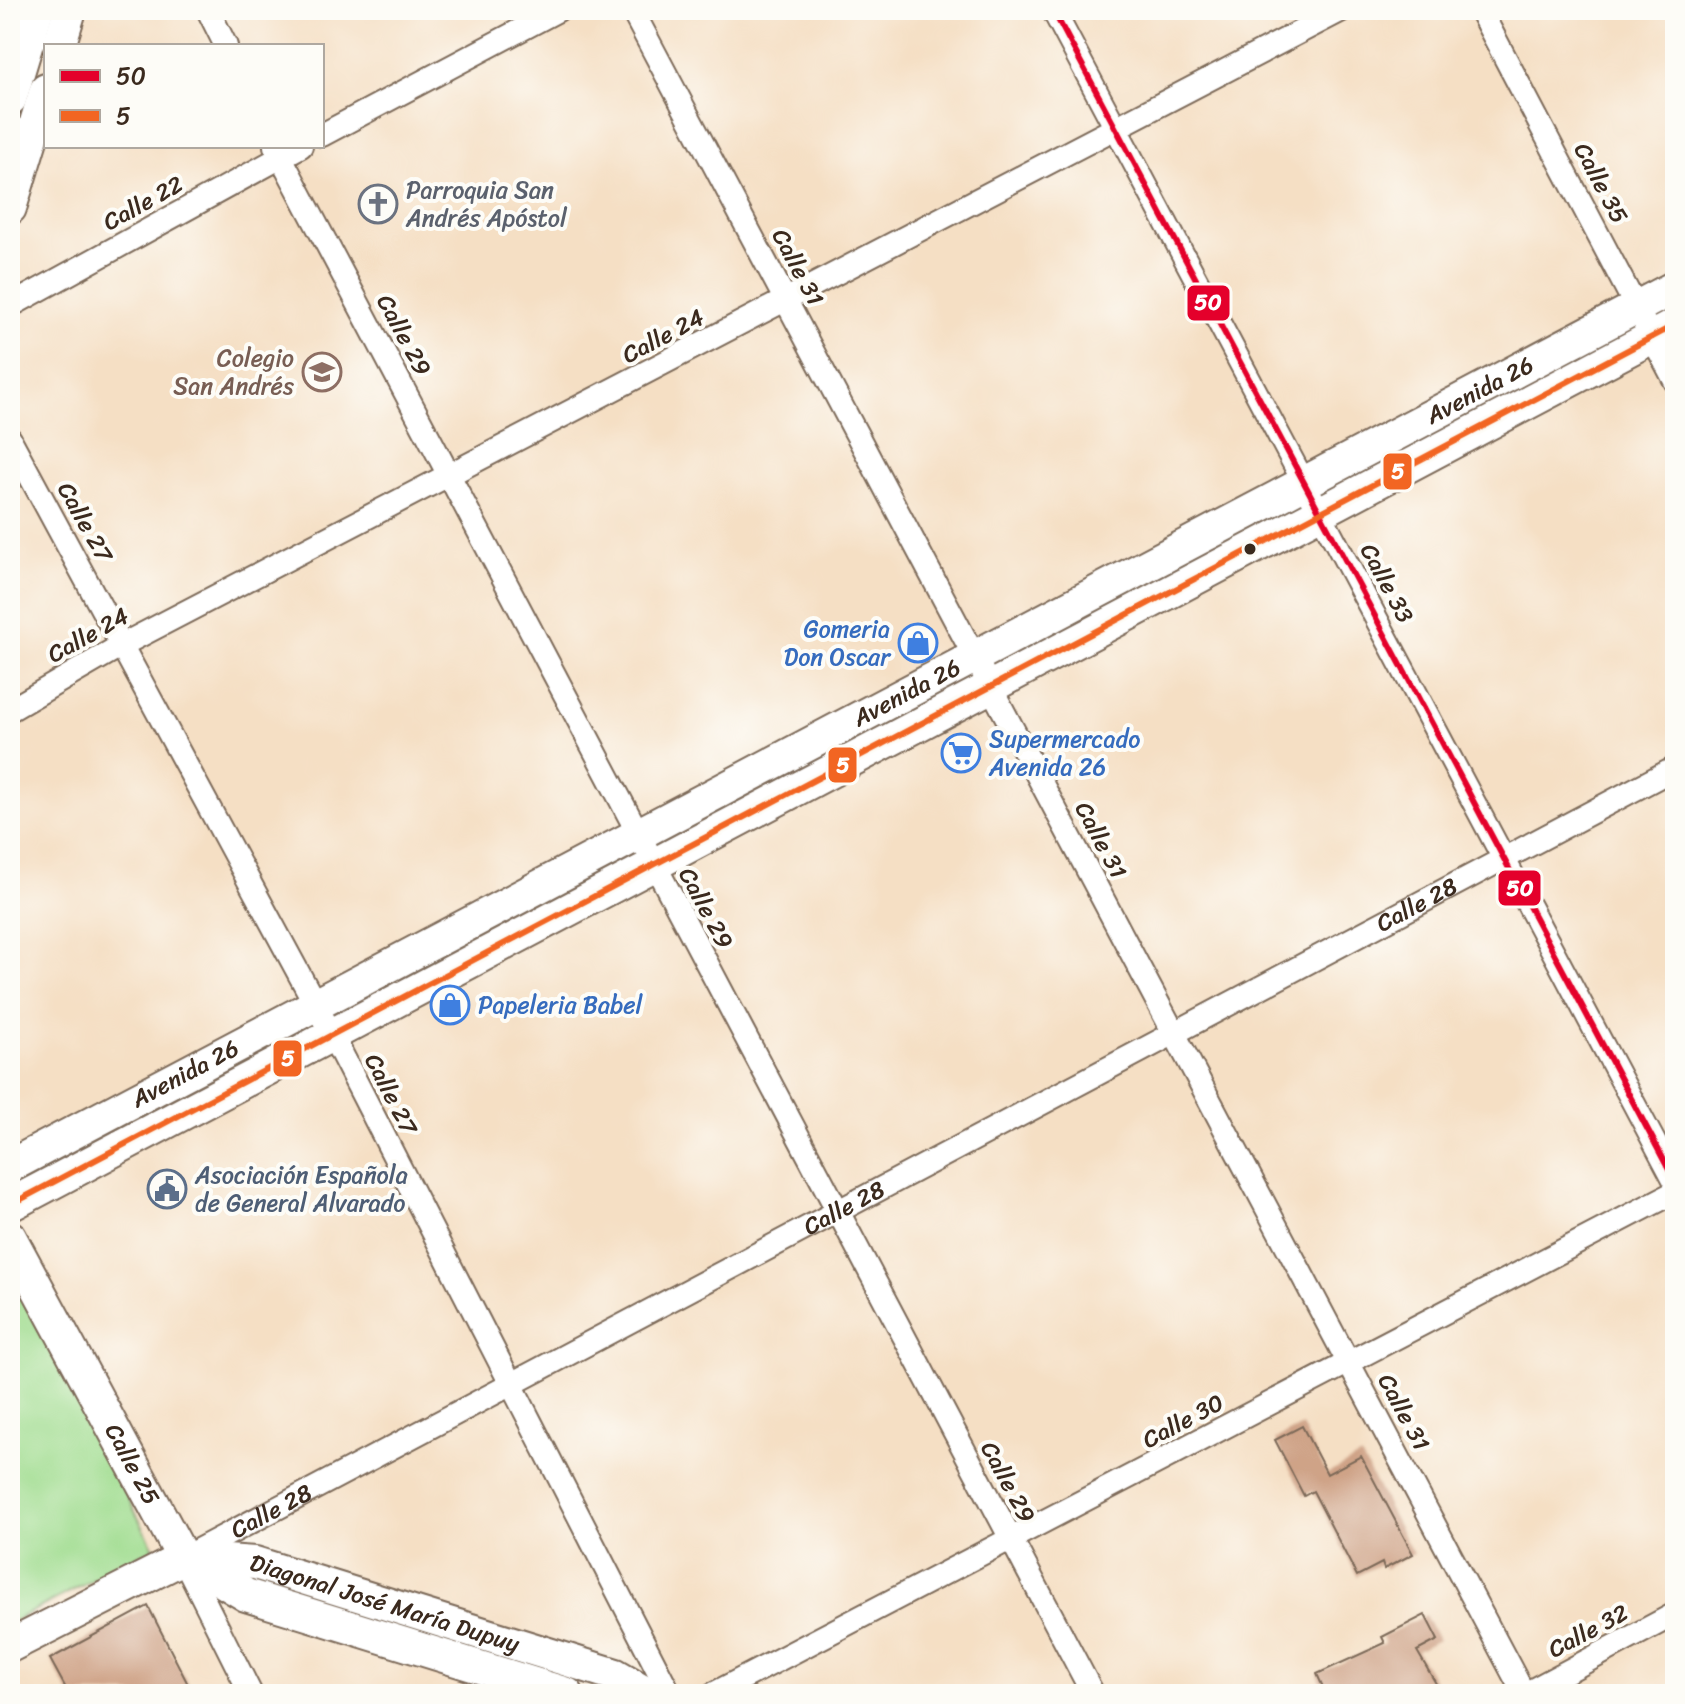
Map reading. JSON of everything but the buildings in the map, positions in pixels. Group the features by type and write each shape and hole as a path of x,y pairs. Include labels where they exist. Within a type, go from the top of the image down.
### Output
{"main road":[{"path":"10,99 37,10"},
{"path":"60,44 70,10"},
{"path":"10,208 44,97"},
{"name":"Avenida 26","path":"10,1166 1675,287"},
{"name":"Avenida 26","path":"10,1205 1664,331"},
{"name":"Calle 25","path":"10,1237 183,1558"},
{"name":"Calle 28","path":"10,1646 183,1558"},
{"name":"Diagonal José María Dupuy","path":"183,1558 246,1595 567,1694"},
{"name":"Diagonal José María Dupuy","path":"183,1558 255,1563 616,1675 649,1694"}],"street":[{"path":"208,10 225,44"},
{"path":"324,134 558,10"},
{"name":"Calle 31","path":"632,10 1524,1694"},
{"name":"Calle 33","path":"1053,10 1675,1181"},
{"name":"Calle 24","path":"10,710 122,645 1342,10"},
{"name":"Calle 35","path":"1480,10 1637,307 1664,331 1675,381"},
{"name":"Calle 22","path":"10,306 278,152"},
{"name":"Calle 29","path":"278,152 1093,1694"},
{"name":"Calle 27","path":"10,439 332,1035 670,1694"},
{"name":"Calle 28","path":"183,1558 1675,768"},
{"name":"Calle 30","path":"713,1694 1675,1192"},
{"name":"Calle 25","path":"183,1558 251,1694"},
{"name":"Calle 32","path":"1524,1694 1675,1614"}],"green space":[{"path":"10,1273 154,1548 10,1623"}],"transit line":[{"name":"50","path":"1053,10 1675,1181"},
{"name":"5","path":"10,1205 1675,325"}],"place":[{"name":"Parroquia San Andrés Apóstol","path":"378,204"},
{"name":"Colegio San Andrés","path":"322,372"},
{"name":"Gomeria Don Oscar","path":"918,643"},
{"name":"Supermercado Avenida 26","path":"961,753"},
{"name":"Papeleria Babel","path":"450,1005"},
{"name":"Asociación Española de General Alvarado","path":"167,1189"}]}
